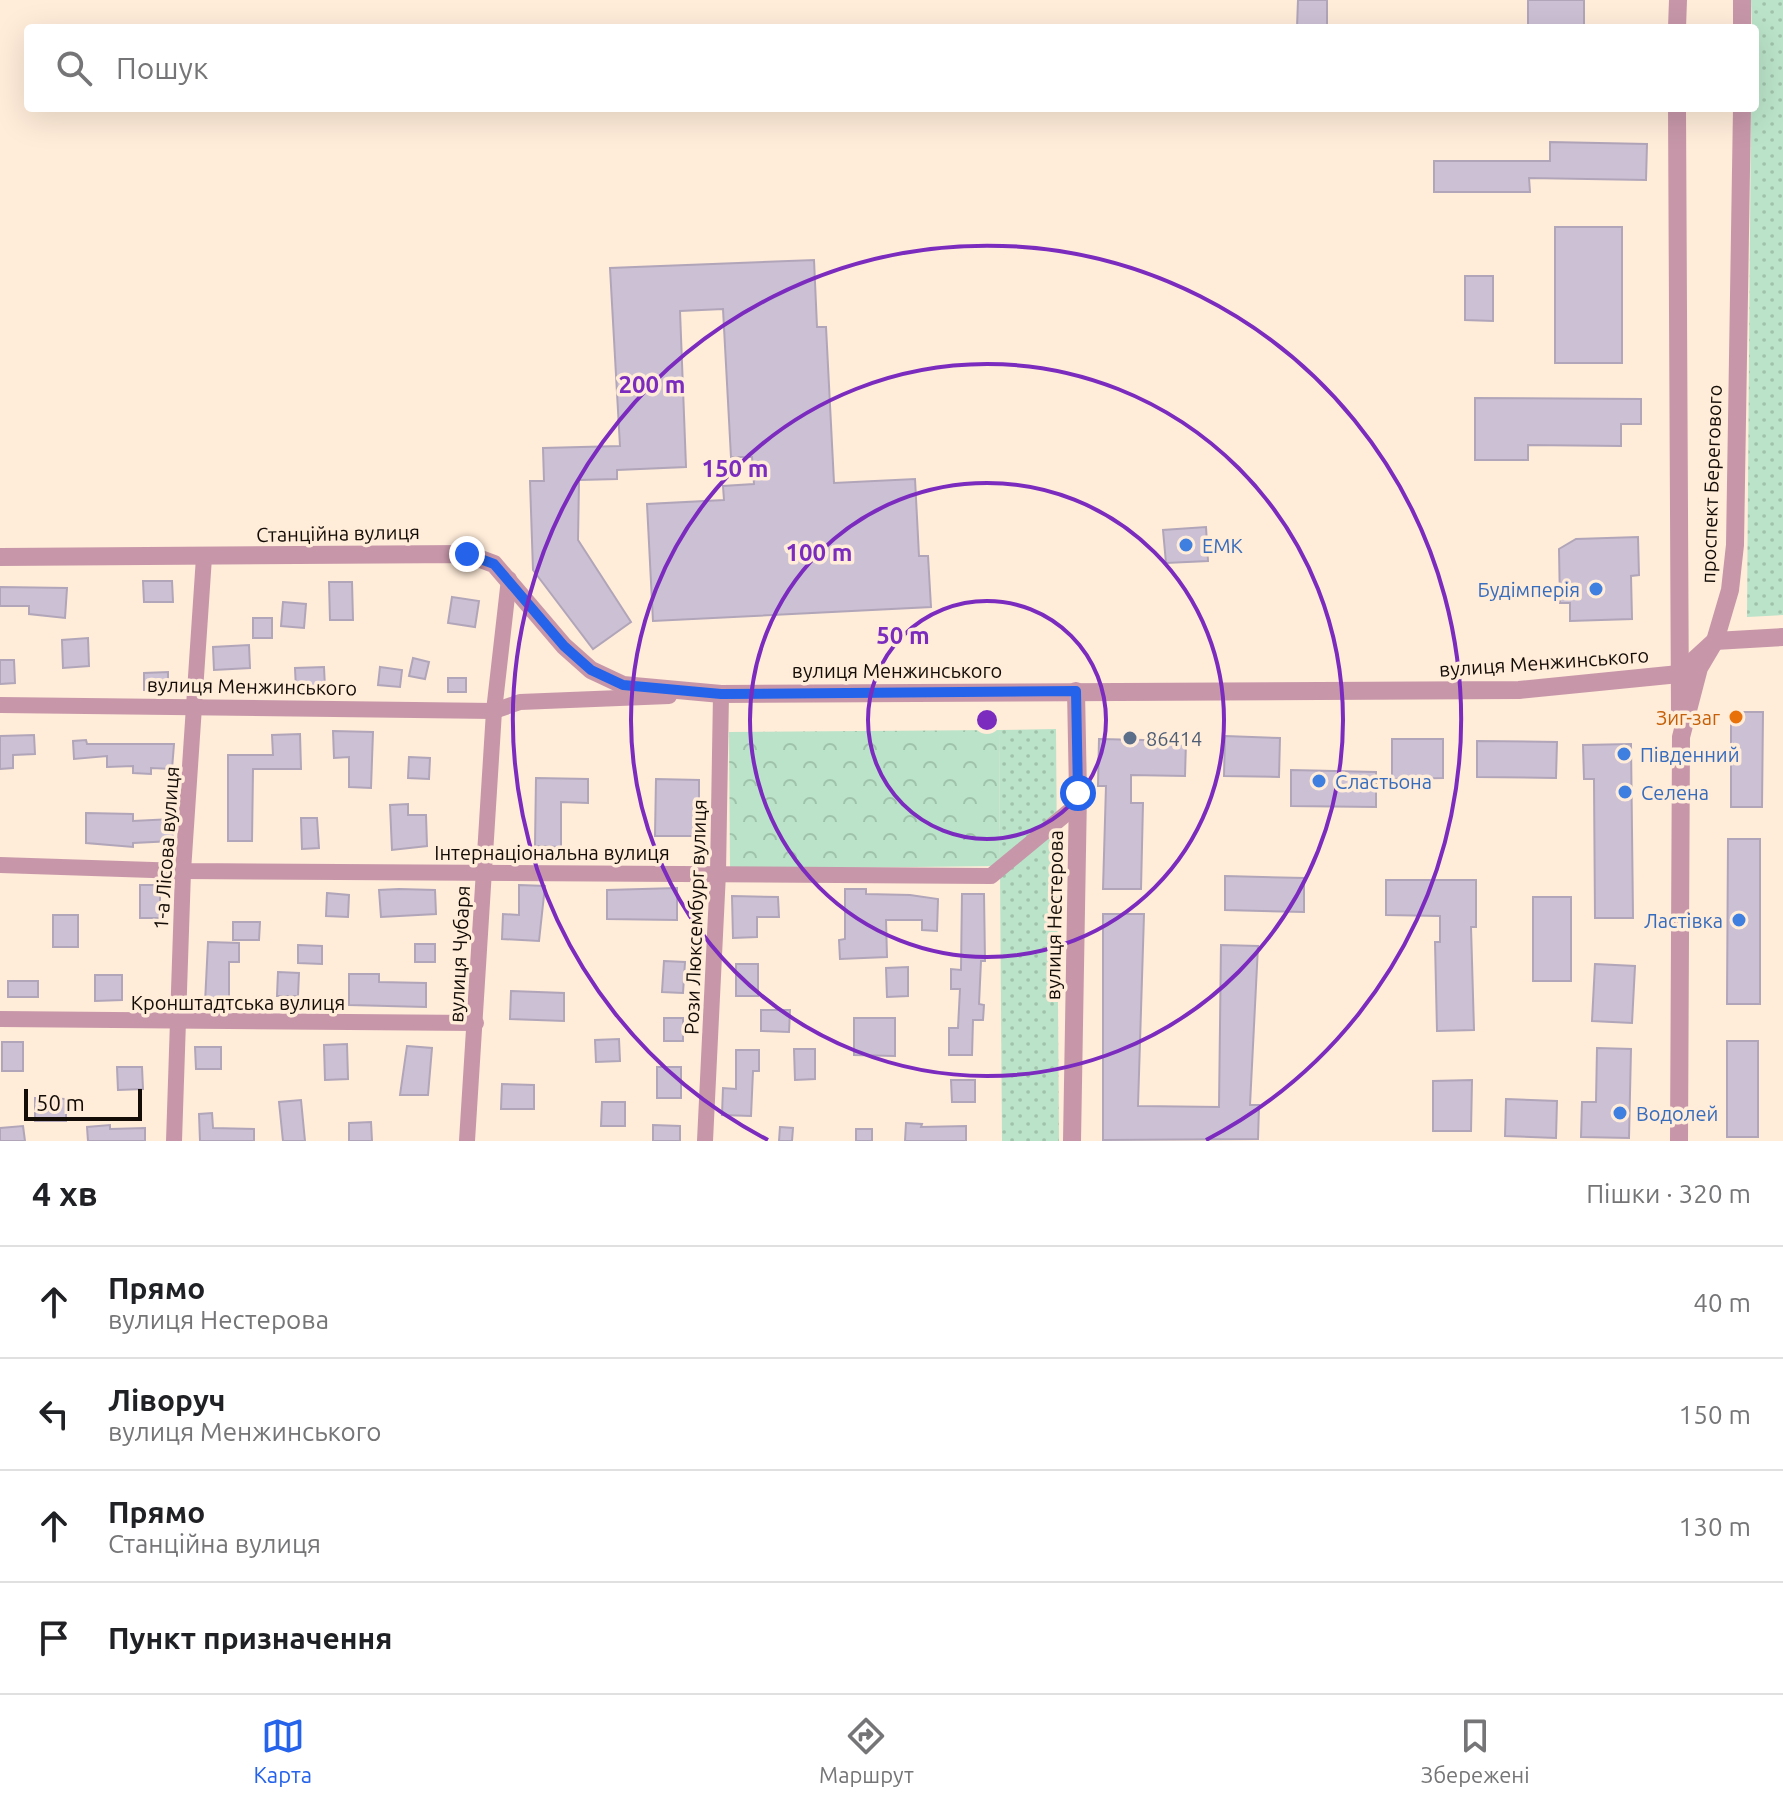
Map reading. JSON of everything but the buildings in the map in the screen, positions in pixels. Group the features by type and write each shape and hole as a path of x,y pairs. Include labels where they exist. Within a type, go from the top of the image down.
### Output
{"street":[{"path":"1677,24 1678,0"},
{"path":"1742,0 1742,24"},
{"name":"проспект Берегового","path":"1677,112 1681,737 1679,1141"},
{"name":"проспект Берегового","path":"1681,737 1699,668 1715,641 1730,590 1735,545 1742,112"},
{"name":"Станційна вулиця","path":"0,557 467,554 494,564 564,646 591,670 623,685 721,694"},
{"name":"1-а Лісова вулиця","path":"174,1141 183,871 204,557"},
{"name":"вулиця Чубаря","path":"467,1141 494,711 509,579"},
{"path":"1679,674 1715,641 1783,637"},
{"name":"вулиця Менжинського","path":"0,705 494,711 520,702 721,694 1461,692 1679,674"},
{"name":"вулиця Нестерова","path":"1072,1141 1078,804 1076,691"},
{"name":"Рози Люксембург вулиця","path":"705,1141 718,873 721,694"},
{"name":"Інтернаціональна вулиця","path":"0,865 183,871 991,876 1078,804"},
{"name":"Кронштадтська вулиця","path":"0,1019 476,1023"}],"green space":[{"path":"1751,0 1783,0 1783,615 1747,617 1751,112 1759,112 1759,24 1752,24"},
{"path":"1056,729 1059,1141 1002,1141 999,730"},
{"path":"999,730 1000,866 730,869 729,732"}],"place":[{"name":"ЕМК","path":"1186,545"},
{"name":"Будімперія","path":"1596,589"},
{"name":"Зиг-заг","path":"1736,717"},
{"name":"86414","path":"1130,738"},
{"name":"Південний","path":"1624,754"},
{"name":"Сластьона","path":"1319,781"},
{"name":"Селена","path":"1625,792"},
{"name":"Ластівка","path":"1739,920"},
{"name":"Водолей","path":"1620,1113"}],"route":[{"path":"467,554 494,564 564,646 591,670 623,685 721,694 1076,691 1078,793"}]}
